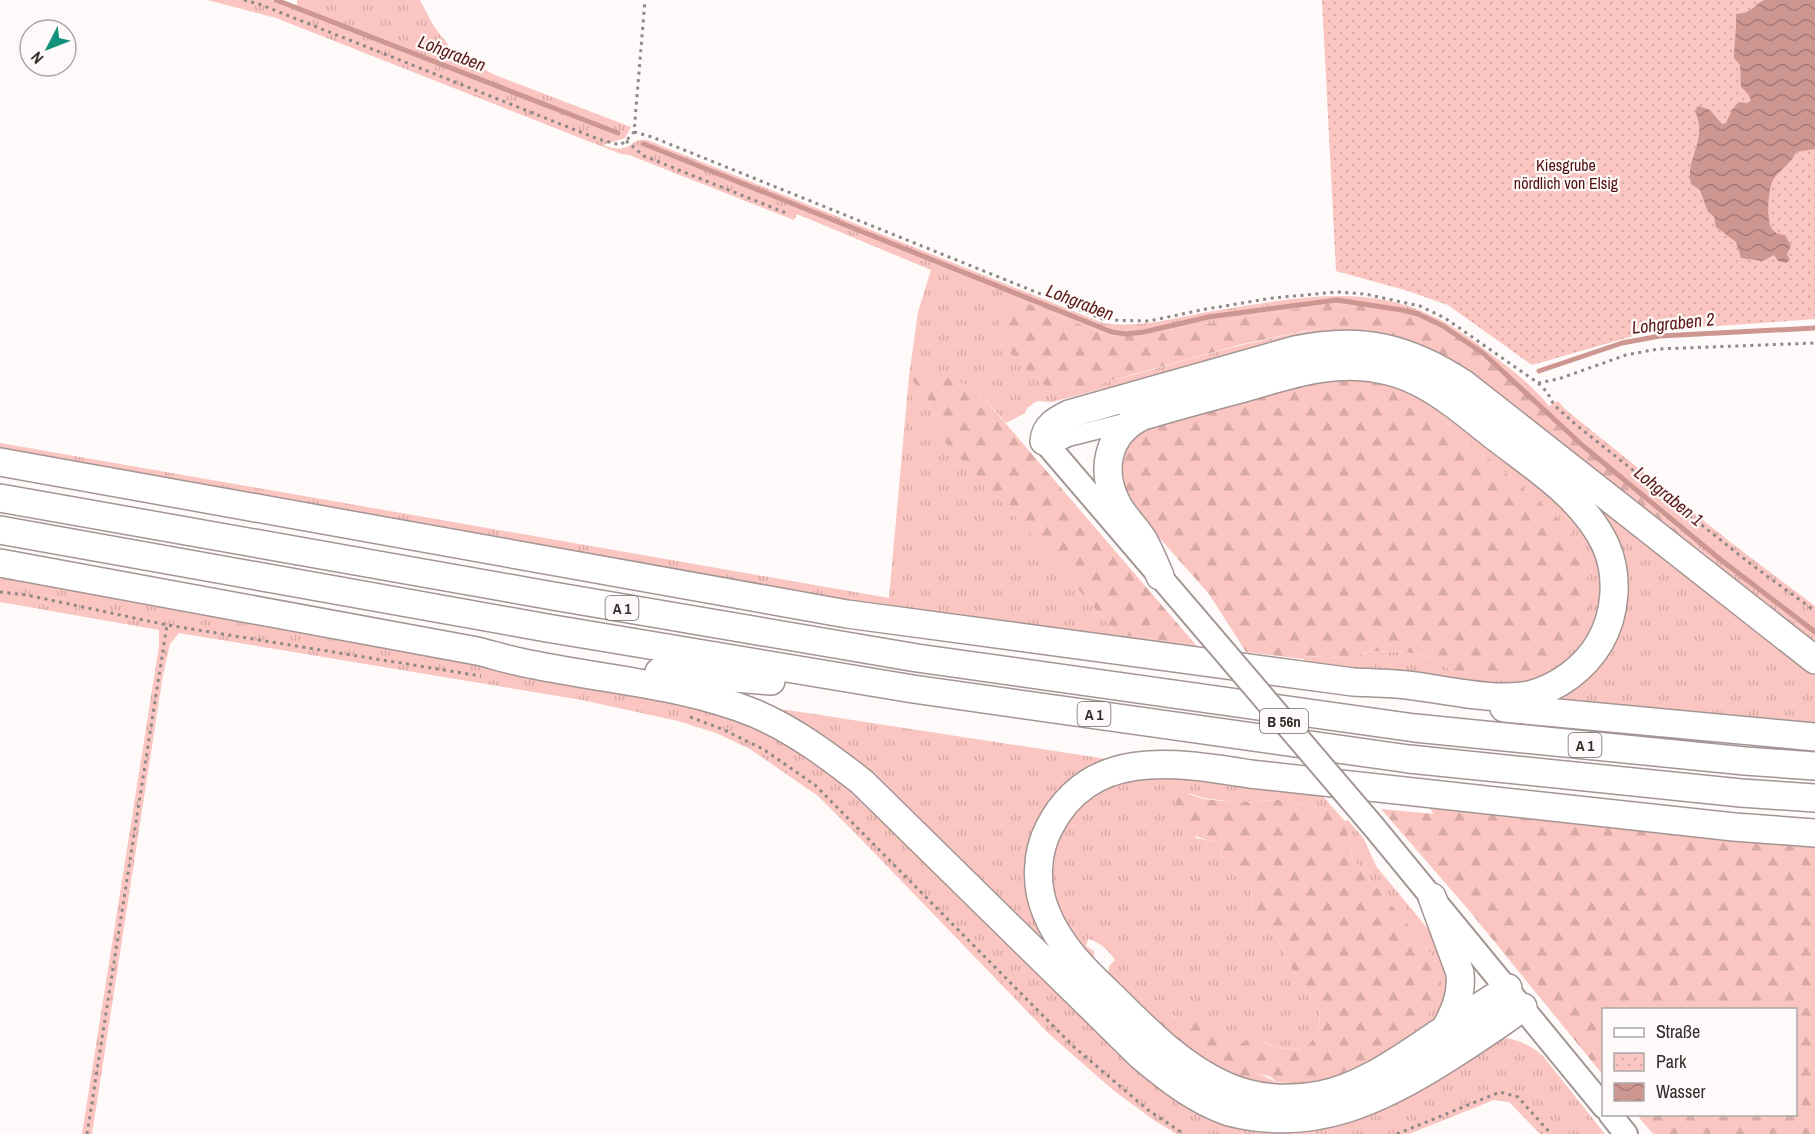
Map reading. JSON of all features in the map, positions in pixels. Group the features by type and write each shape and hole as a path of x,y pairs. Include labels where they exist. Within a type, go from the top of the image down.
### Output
{"highway":[{"path":"1046,444 1048,428 1058,419 1069,414 1295,350 1352,343 1387,347 1427,361 1464,384 1815,660"},
{"path":"0,462 847,614 1353,682 1404,684 1508,697 1527,695 1556,685 1587,660 1596,649 1609,624 1614,579 1606,548 1599,533 1588,517 1557,485 1450,402 1419,382 1385,370 1353,366 1335,366 1297,373 1158,411 1133,421 1121,431 1108,463 1111,489 1118,506 1144,542 1160,576"},
{"name":"A 1","path":"0,498 553,596 941,661 1415,728 1815,766"},
{"name":"A 1","path":"0,530 547,628 913,689 1409,759 1741,793 1815,798"},
{"path":"5,565 477,651 533,665 699,695 756,714 818,748 862,782 1141,1056 1188,1091 1228,1111 1268,1120 1304,1120 1337,1114 1369,1103 1413,1081 1516,998"},
{"path":"477,651 533,656 612,669 913,689"},
{"path":"1353,682 1403,694 1510,708 1815,737"},
{"path":"1516,998 1445,1029 1376,1073 1354,1084 1320,1095 1284,1099 1264,1098 1227,1087 1167,1049 1094,979 1064,944 1046,912 1039,883 1041,850 1046,834 1062,806 1072,795 1094,780 1129,767 1172,763 1250,774 1711,825 1815,833"},
{"path":"1432,897 1460,973 1461,982 1458,1004 1445,1029"}],"main road":[{"name":"B 56n","path":"1046,444 1374,827 1602,1105"},
{"path":"1612,1116 1626,1134"}],"lane":[{"path":"1046,444 1133,421"}],"path":[{"path":"244,0 598,139 620,145 634,132 645,0"},
{"path":"634,132 652,136 1105,320 1149,321 1273,298 1337,292 1365,294 1420,306 1445,318 1538,383 1547,392 1554,405 1575,424 1752,565 1815,611"},
{"path":"626,141 644,156 786,213"},
{"path":"1538,383 1558,379 1626,356 1658,349 1815,343"},
{"path":"0,592 27,595 167,625 491,678"},
{"path":"87,1134 167,625"},
{"path":"686,716 722,729 763,749 815,785 1074,1047 1148,1110 1184,1134"},
{"path":"1397,1134 1490,1094 1500,1092 1518,1097 1551,1134"}],"green space":[{"path":"207,0 271,0 291,8 297,6 297,0 420,0 433,25 449,46 465,59 495,75 631,127 625,138 603,145 621,149 636,141 647,140 1103,323 1147,323 1273,302 1326,296 1379,299 1405,305 1430,315 1460,332 1504,364 1528,383 1549,406 1558,401 1566,410 1734,545 1815,606 1815,649 1728,580 1717,564 1472,347 1423,318 1405,312 1375,307 1325,304 1132,336 1107,335 1011,297 1054,393 1081,388 1242,345 1317,330 1341,327 1370,330 1404,343 1264,347 1052,402 1037,401 1027,408 1025,413 1006,423 976,389 929,401 942,439 1009,508 1117,634 1196,645 1201,651 989,623 758,585 0,451 0,443 889,598 909,376 918,312 931,270 797,214 794,220 276,18"},
{"name":"Kiesgrube nördlich von Elsig","path":"1322,0 1815,0 1815,319 1651,331 1532,365 1448,305 1336,271"},
{"path":"1011,297 1107,335 1132,336 1325,304 1375,307 1414,315 1472,347 1717,564 1728,580 1456,362 1367,329 1331,328 1304,331 1243,344 1087,387 1054,393 1019,362 1002,339 1000,326 1002,312"},
{"path":"1412,364 1815,670 1815,726 1542,701 1575,683 1618,556 1409,370"},
{"path":"1343,373 1418,391 1428,407 1556,516 1572,534 1591,596 1590,607 1585,623 1565,657 1550,669 1532,676 1496,678 1453,672 1434,658 1406,652 1372,651 1347,658 1302,656 1304,659 1246,652 1209,594 1140,516 1121,488 1119,456 1135,430"},
{"path":"932,374 957,380 976,389 1196,645 1117,634 1009,509 942,439 929,401 909,376"},
{"path":"1418,391 1574,514 1602,562 1600,622 1566,667 1514,688 1310,666 1301,656 1347,658 1372,651 1406,652 1434,658 1453,672 1565,657 1577,636 1591,596 1572,534 1556,516 1428,407"},
{"path":"0,576 307,631 733,715 809,752 1215,1115 1507,1038 1526,1044 1543,1056 1605,1134 1540,1134 1509,1102 1494,1100 1409,1134 1177,1134 1113,1090 1049,1034 818,796 750,749 716,733 678,721 582,700 179,633 170,644 163,675 92,1134 82,1134 159,646 159,630 0,602"},
{"path":"768,707 1113,760 1074,784 1035,902 1225,1094 1394,1079 1219,1098"},
{"path":"1147,773 1321,794 1335,810 1278,800 1234,802 1203,798 1189,793 1196,838 1216,842 1231,870 1245,881 1251,892 1253,911 1280,942 1292,969 1319,1007 1320,1027 1309,1044 1298,1049 1277,1048 1265,1042 1238,1044 1221,1029 1183,1023 1172,1015 1163,1015 1258,1074 1277,1082 1304,1083 1343,1076 1436,962 1418,936 1353,860 1345,821 1348,820 1364,839 1376,866 1442,946 1452,972 1442,1018 1338,1082 1265,1089 1198,1062 1108,974 1109,966 1115,960 1107,950 1088,939 1086,946 1094,951 1094,957 1090,958 1077,948 1050,898 1054,839 1089,793"},
{"path":"1184,792 1203,799 1234,802 1278,800 1335,810 1345,821 1353,860 1418,936 1436,962 1441,985 1436,1002 1410,1034 1363,1067 1343,1076 1296,1084 1277,1082 1269,1076 1258,1074 1246,1080 1199,1057 1168,1032 1160,1022 1167,1012 1183,1023 1199,1020 1213,1024 1238,1044 1254,1038 1277,1048 1298,1049 1309,1044 1320,1027 1319,1007 1292,969 1280,942 1253,911 1251,892 1245,881 1231,870 1216,842 1193,835 1175,819 1176,801"},
{"path":"1426,804 1815,847 1815,1134 1653,1134 1638,1116 1797,1116 1797,1008 1602,1008 1602,1074 1467,908 1381,809 1434,814"}],"water":[{"path":"1764,0 1815,0 1815,149 1796,152 1774,178 1769,199 1770,225 1778,234 1785,235 1791,246 1787,254 1790,260 1786,263 1778,261 1774,255 1763,261 1741,258 1736,242 1716,227 1714,216 1708,212 1700,190 1691,184 1690,175 1698,141 1699,122 1695,111 1698,106 1710,110 1722,124 1726,123 1739,102 1748,103 1751,100 1741,87 1740,65 1734,58 1736,14 1749,11"}],"waterway":[{"name":"Lohgraben","path":"276,0 618,133"},
{"name":"Lohgraben","path":"644,144 1112,332 1126,334 1144,332 1208,317 1337,300 1418,314 1443,326 1484,354 1582,445 1721,560 1815,632"},
{"name":"Lohgraben 2","path":"1539,371 1622,343 1660,336 1815,328"}],"water label":[{"name":"Lohgraben 1","path":"1669,496"}]}
